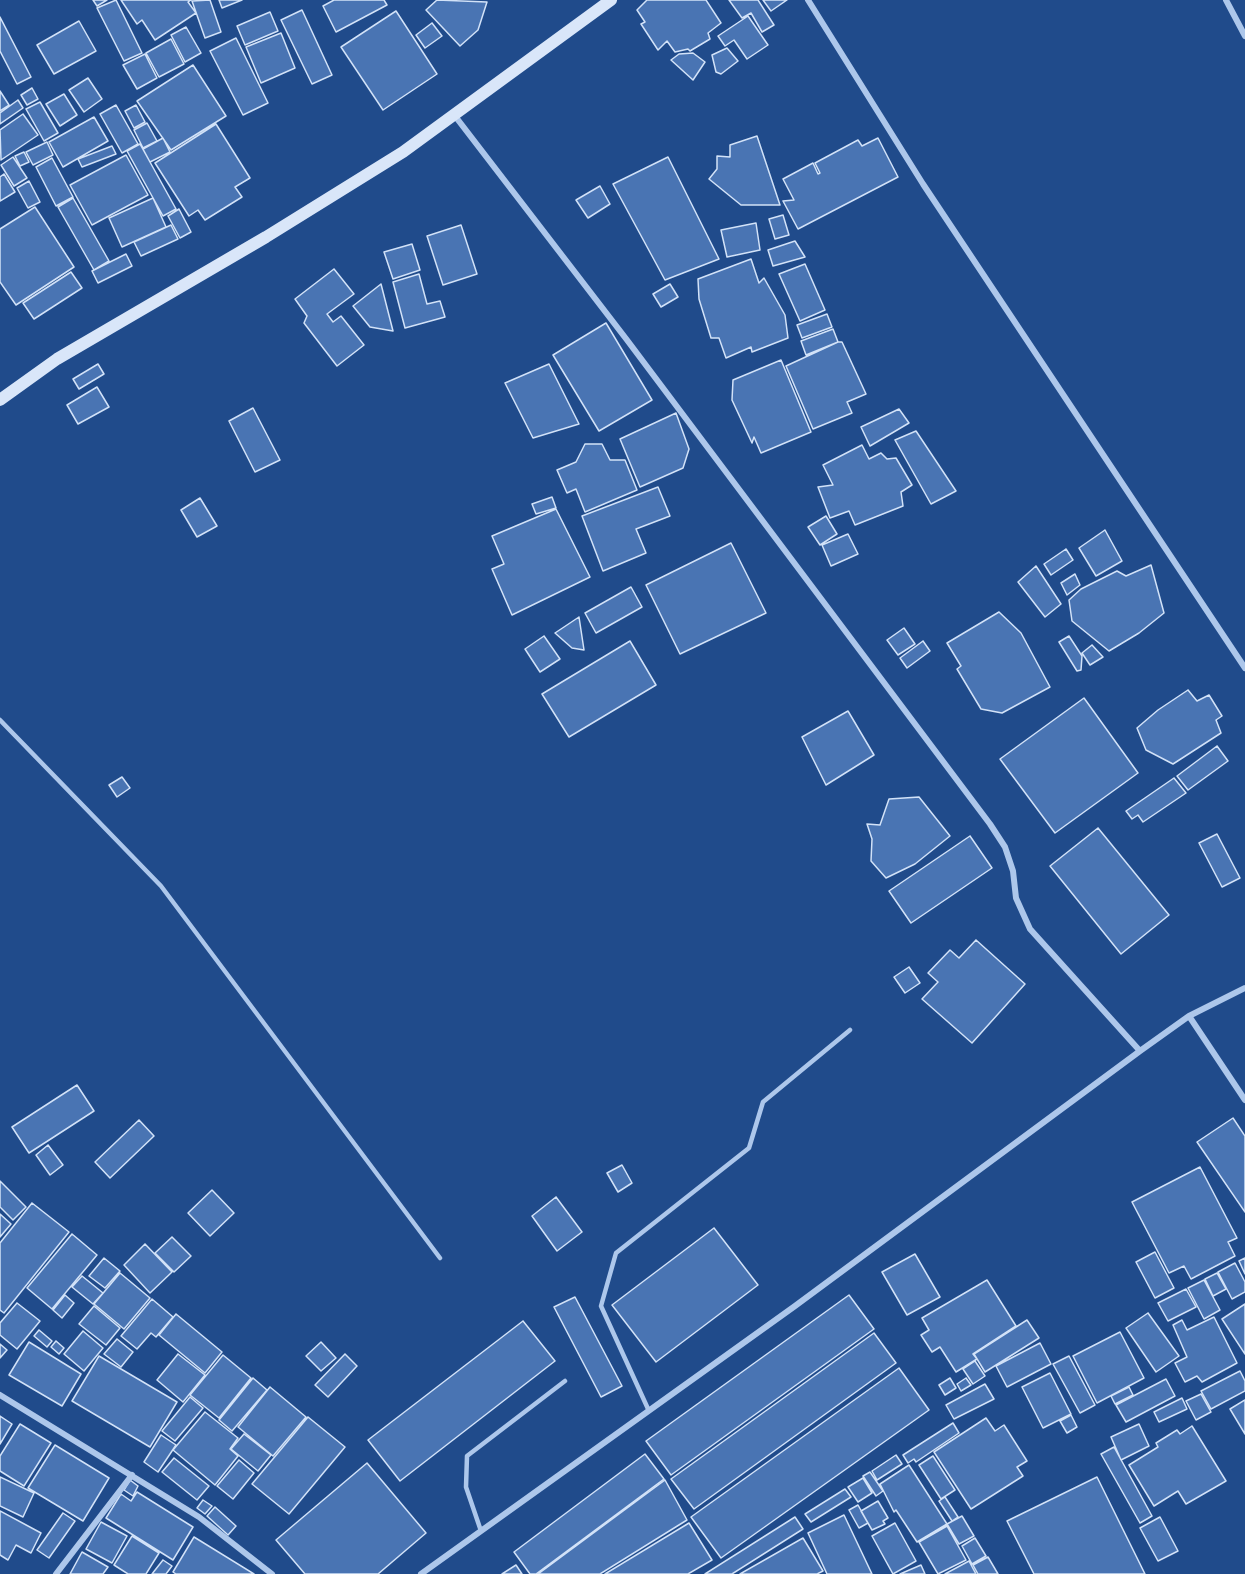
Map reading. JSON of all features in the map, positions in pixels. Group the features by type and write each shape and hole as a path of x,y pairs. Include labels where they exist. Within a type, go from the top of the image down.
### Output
{"main road":[{"path":"0,400 57,359 345,190 455,116 611,0"}],"street":[{"path":"808,0 923,184 1245,668"},
{"path":"1226,0 1245,36"},
{"path":"455,116 627,340 990,824 1005,847 1013,871 1016,897 1030,929 1140,1051"},
{"path":"421,1574 649,1411 1189,1016 1245,988"},
{"path":"1189,1016 1245,1100"},
{"path":"0,1395 199,1517 272,1574"},
{"path":"56,1574 132,1475"}],"lane":[{"path":"0,720 161,886 440,1258"},
{"path":"649,1411 601,1306 616,1253 749,1148 763,1102 850,1030"},
{"path":"481,1531 466,1487 467,1456 565,1381"}],"building":[{"path":"93,0 107,0 97,6"},
{"path":"116,0 142,53 124,61 97,8"},
{"path":"121,0 191,0 188,2 196,13 155,40 142,20 137,24"},
{"path":"210,0 221,32 205,38 192,1"},
{"path":"219,0 242,0 222,8"},
{"path":"334,0 384,0 387,5 336,32 323,6"},
{"path":"437,0 487,2 478,30 460,46 426,10"},
{"path":"647,0 706,0 721,23 708,33 710,39 690,51 688,49 675,52 667,41 658,50 641,24 645,22 637,10"},
{"path":"729,0 758,0 774,25 762,32 751,13 742,18"},
{"path":"763,0 787,0 771,11"},
{"path":"302,10 332,75 312,84 281,20"},
{"path":"396,11 437,74 383,110 341,47"},
{"path":"270,12 278,31 245,45 237,26"},
{"path":"748,16 768,45 747,59 734,40 725,46 718,36"},
{"path":"0,17 31,77 17,84 0,51"},
{"path":"79,21 96,51 54,74 37,45"},
{"path":"432,23 442,36 425,48 416,35"},
{"path":"186,27 201,53 185,62 171,35"},
{"path":"281,33 295,68 261,83 246,47"},
{"path":"236,38 268,103 243,115 210,51"},
{"path":"171,39 184,64 159,77 146,53"},
{"path":"727,48 738,61 721,74 716,72 712,55"},
{"path":"693,53 705,62 693,80 671,60 679,54"},
{"path":"145,54 157,78 137,89 123,65"},
{"path":"193,65 226,116 171,150 137,101"},
{"path":"88,78 102,99 84,112 69,90"},
{"path":"32,88 38,99 27,105 21,95"},
{"path":"0,91 9,105 0,111"},
{"path":"64,94 77,115 60,126 46,104"},
{"path":"18,100 23,108 0,124 0,113"},
{"path":"40,102 58,133 44,141 26,109"},
{"path":"116,105 138,144 122,153 100,114"},
{"path":"136,105 145,122 134,128 125,111"},
{"path":"23,114 38,135 1,160 0,130"},
{"path":"94,117 108,141 63,167 49,142"},
{"path":"147,123 157,141 143,148 134,130"},
{"path":"216,124 250,178 235,187 242,197 205,220 198,210 189,216 155,163"},
{"path":"757,136 780,205 741,205 709,179 717,169 717,156 730,157 730,145"},
{"path":"163,138 170,152 150,162 143,149"},
{"path":"878,138 898,177 798,229 783,201 794,200 783,179 813,163 818,174 820,173 815,163 858,140 862,146"},
{"path":"47,142 53,155 33,165 26,152"},
{"path":"140,144 176,209 163,216 127,151"},
{"path":"112,146 116,154 82,167 78,159"},
{"path":"24,152 29,162 20,166 15,156"},
{"path":"126,155 148,195 92,225 70,185"},
{"path":"13,157 27,178 14,186 1,165"},
{"path":"668,157 719,259 665,280 613,184"},
{"path":"52,158 73,197 56,206 36,167"},
{"path":"4,174 15,192 0,201 0,177"},
{"path":"29,181 40,202 28,208 17,188"},
{"path":"600,186 610,204 588,218 576,200"},
{"path":"73,198 109,261 94,270 58,207"},
{"path":"153,198 166,227 122,247 109,218"},
{"path":"35,207 74,267 16,305 0,282 0,229"},
{"path":"179,209 191,232 180,238 168,216"},
{"path":"783,215 789,235 775,239 769,219"},
{"path":"756,223 760,250 727,257 721,230"},
{"path":"171,225 178,239 141,256 134,242"},
{"path":"461,225 477,274 443,285 427,236"},
{"path":"795,241 805,257 773,266 768,250"},
{"path":"412,244 420,270 393,279 384,252"},
{"path":"126,254 132,266 98,283 92,271"},
{"path":"751,259 759,283 764,278 785,315 788,338 752,352 751,347 726,358 719,338 711,338 699,299 698,279"},
{"path":"805,264 825,310 800,321 779,274"},
{"path":"334,269 354,294 327,314 333,322 341,316 364,345 337,366 304,323 307,316 295,299"},
{"path":"71,272 82,288 34,319 23,303"},
{"path":"419,274 427,304 440,301 445,317 405,328 393,282"},
{"path":"381,284 393,331 370,327 353,306"},
{"path":"670,284 678,297 661,307 653,294"},
{"path":"827,314 832,327 802,338 797,325"},
{"path":"606,323 652,400 599,431 553,355"},
{"path":"833,329 838,342 806,355 801,341"},
{"path":"842,342 866,394 847,402 852,413 813,429 786,366"},
{"path":"781,360 811,432 761,453 754,437 752,443 732,400 733,380"},
{"path":"98,364 104,374 79,389 73,379"},
{"path":"549,364 579,424 533,438 505,383"},
{"path":"97,387 109,407 78,424 67,405"},
{"path":"253,408 280,460 255,472 229,421"},
{"path":"899,409 909,423 870,446 861,427"},
{"path":"676,413 689,449 683,468 640,487 620,439"},
{"path":"916,431 956,491 931,504 895,440"},
{"path":"585,444 602,444 610,460 625,460 637,490 585,512 576,489 567,493 557,470 576,462"},
{"path":"862,445 869,459 881,453 887,459 896,458 912,485 901,492 903,506 855,525 849,511 830,518 818,487 833,485 823,465"},
{"path":"658,487 670,516 636,529 646,553 603,571 582,516"},
{"path":"552,497 556,508 536,514 532,504"},
{"path":"200,498 217,526 197,537 181,510"},
{"path":"556,509 590,577 512,615 492,569 504,564 492,536"},
{"path":"826,516 837,534 820,545 808,527"},
{"path":"1105,530 1122,561 1096,576 1079,548"},
{"path":"848,534 858,554 831,566 822,545"},
{"path":"731,543 766,613 680,654 646,585"},
{"path":"1066,549 1073,560 1051,575 1044,564"},
{"path":"1151,565 1164,613 1139,633 1109,651 1072,621 1069,600 1081,589 1117,571 1126,576"},
{"path":"1036,566 1061,604 1045,617 1018,582"},
{"path":"1075,574 1080,585 1067,595 1061,583"},
{"path":"631,587 642,607 596,633 585,613"},
{"path":"999,612 1021,633 1050,687 1002,713 981,709 957,669 961,666 947,643"},
{"path":"579,617 584,650 572,648 555,633"},
{"path":"904,628 915,644 898,655 887,640"},
{"path":"544,636 560,659 540,672 525,649"},
{"path":"1069,636 1082,656 1081,670 1077,671 1059,642"},
{"path":"630,641 656,685 569,737 542,694"},
{"path":"923,641 930,651 907,668 900,658"},
{"path":"1092,645 1103,657 1090,665 1082,653"},
{"path":"1188,690 1197,701 1209,695 1222,716 1216,720 1221,733 1173,764 1146,750 1137,728 1158,710"},
{"path":"1084,698 1138,773 1055,833 1000,759"},
{"path":"848,711 874,755 826,785 802,737"},
{"path":"1217,746 1228,761 1188,790 1177,776"},
{"path":"122,777 130,788 117,797 109,785"},
{"path":"1174,778 1186,793 1143,822 1138,815 1132,819 1126,811"},
{"path":"919,797 950,836 915,864 886,878 871,861 872,839 867,824 880,825 889,799"},
{"path":"1098,828 1169,915 1121,954 1050,866"},
{"path":"1217,834 1240,878 1222,887 1199,843"},
{"path":"970,836 992,868 911,923 889,891"},
{"path":"976,940 1025,984 972,1043 922,999 938,982 928,973 950,950 959,958"},
{"path":"909,967 920,983 905,993 894,977"},
{"path":"77,1085 94,1111 29,1153 12,1127"},
{"path":"1233,1118 1245,1136 1245,1212 1197,1142"},
{"path":"139,1120 154,1136 110,1178 95,1162"},
{"path":"48,1145 63,1165 50,1175 36,1155"},
{"path":"622,1165 632,1183 618,1192 607,1173"},
{"path":"1200,1167 1237,1238 1228,1242 1235,1256 1191,1279 1184,1266 1169,1273 1132,1202"},
{"path":"0,1181 26,1207 13,1220 0,1207"},
{"path":"212,1190 234,1213 210,1236 188,1213"},
{"path":"556,1197 582,1232 557,1251 532,1216"},
{"path":"32,1203 69,1232 4,1313 0,1310 0,1243"},
{"path":"0,1214 11,1224 0,1237"},
{"path":"714,1228 758,1285 656,1362 612,1305"},
{"path":"72,1234 97,1255 52,1309 27,1288"},
{"path":"172,1237 191,1256 174,1272 155,1253"},
{"path":"145,1244 172,1272 150,1293 124,1265"},
{"path":"1155,1252 1174,1288 1155,1298 1136,1262"},
{"path":"915,1254 940,1297 907,1315 882,1272"},
{"path":"104,1258 120,1271 105,1288 89,1276"},
{"path":"1245,1258 1245,1274 1239,1261"},
{"path":"1235,1263 1245,1282 1245,1292 1232,1299 1218,1272"},
{"path":"120,1273 150,1298 124,1329 94,1304"},
{"path":"1217,1273 1226,1289 1213,1296 1205,1279"},
{"path":"82,1276 103,1293 93,1304 72,1287"},
{"path":"987,1280 1016,1326 973,1354 977,1359 956,1372 940,1347 932,1352 921,1335 929,1330 922,1318"},
{"path":"1204,1280 1220,1310 1204,1319 1188,1288"},
{"path":"1186,1289 1196,1307 1168,1321 1158,1303"},
{"path":"65,1295 74,1303 62,1318 53,1310"},
{"path":"849,1295 874,1329 671,1475 646,1441"},
{"path":"575,1297 622,1386 601,1397 554,1307"},
{"path":"152,1299 173,1317 156,1337 151,1333 137,1349 121,1336"},
{"path":"17,1303 40,1321 17,1349 0,1335 0,1323"},
{"path":"1245,1304 1245,1354 1222,1319"},
{"path":"94,1306 120,1328 106,1345 79,1324"},
{"path":"1148,1313 1179,1356 1156,1372 1126,1328"},
{"path":"176,1314 222,1352 205,1373 159,1335"},
{"path":"1214,1317 1237,1363 1202,1382 1197,1376 1185,1382 1175,1363 1187,1357 1173,1325 1182,1320 1187,1330"},
{"path":"1027,1320 1039,1338 985,1372 974,1354"},
{"path":"523,1321 555,1361 400,1481 368,1440"},
{"path":"39,1330 52,1341 47,1347 34,1336"},
{"path":"83,1331 103,1348 84,1371 64,1354"},
{"path":"1120,1332 1144,1378 1097,1403 1073,1356"},
{"path":"874,1333 896,1363 694,1509 671,1479"},
{"path":"117,1339 133,1352 121,1367 104,1354"},
{"path":"56,1341 64,1348 59,1354 51,1347"},
{"path":"29,1342 81,1374 62,1406 9,1375"},
{"path":"321,1342 336,1358 321,1371 306,1356"},
{"path":"1040,1343 1051,1364 1007,1387 996,1366"},
{"path":"0,1344 7,1350 0,1358"},
{"path":"178,1354 205,1375 183,1402 157,1380"},
{"path":"345,1354 357,1366 328,1397 315,1385"},
{"path":"223,1355 251,1378 219,1418 190,1395"},
{"path":"99,1356 177,1402 150,1447 72,1401"},
{"path":"1069,1356 1095,1405 1080,1413 1053,1364"},
{"path":"975,1361 985,1376 973,1384 963,1369"},
{"path":"899,1368 929,1410 721,1558 691,1517"},
{"path":"1240,1371 1245,1381 1245,1391 1211,1409 1201,1391"},
{"path":"1050,1373 1071,1414 1043,1428 1022,1387"},
{"path":"253,1378 267,1390 232,1431 219,1420"},
{"path":"950,1378 956,1388 945,1395 939,1385"},
{"path":"966,1378 971,1385 961,1391 957,1384"},
{"path":"1166,1379 1175,1396 1126,1422 1116,1405"},
{"path":"985,1384 994,1399 954,1419 946,1405"},
{"path":"270,1387 306,1417 273,1456 238,1427"},
{"path":"1129,1387 1133,1395 1115,1404 1111,1396"},
{"path":"1201,1394 1211,1412 1196,1420 1186,1401"},
{"path":"190,1397 203,1408 175,1441 162,1431"},
{"path":"1182,1398 1187,1409 1159,1422 1154,1412"},
{"path":"1245,1400 1245,1434 1230,1409"},
{"path":"205,1412 238,1438 230,1449 238,1456 215,1485 173,1450"},
{"path":"1071,1415 1077,1427 1067,1433 1060,1421"},
{"path":"0,1416 12,1424 0,1444"},
{"path":"308,1417 345,1447 289,1514 252,1484"},
{"path":"986,1418 995,1431 1004,1425 1027,1461 1017,1467 1023,1476 971,1509 934,1452"},
{"path":"953,1423 959,1433 916,1462 914,1459 908,1463 903,1455"},
{"path":"20,1424 51,1443 24,1486 0,1471 0,1456"},
{"path":"1139,1424 1149,1446 1121,1460 1111,1437"},
{"path":"1192,1426 1226,1481 1186,1504 1178,1491 1154,1506 1129,1465 1158,1447 1156,1443 1177,1430 1180,1434"},
{"path":"244,1434 271,1455 258,1471 231,1449"},
{"path":"161,1435 176,1445 158,1472 144,1462"},
{"path":"55,1445 109,1478 83,1521 28,1488"},
{"path":"1114,1447 1152,1516 1140,1523 1101,1454"},
{"path":"645,1454 664,1479 536,1574 530,1574 514,1552"},
{"path":"896,1455 902,1464 877,1480 872,1471"},
{"path":"933,1456 955,1490 941,1499 919,1465"},
{"path":"174,1458 209,1486 197,1500 162,1472"},
{"path":"239,1460 254,1473 233,1499 217,1486"},
{"path":"367,1463 426,1533 378,1574 305,1574 276,1540"},
{"path":"909,1465 947,1524 917,1542 896,1510 894,1512 880,1484"},
{"path":"870,1472 883,1491 876,1496 863,1476"},
{"path":"0,1477 34,1493 23,1517 0,1506"},
{"path":"1097,1477 1145,1574 1034,1574 1007,1521"},
{"path":"863,1478 872,1493 858,1502 848,1487"},
{"path":"130,1480 138,1486 133,1496 124,1490"},
{"path":"665,1480 687,1520 600,1574 538,1574"},
{"path":"845,1489 851,1497 811,1522 805,1514"},
{"path":"137,1492 193,1527 173,1560 106,1518 121,1494 131,1501"},
{"path":"945,1497 958,1517 952,1521 939,1501"},
{"path":"203,1500 212,1506 205,1514 197,1508"},
{"path":"878,1501 888,1518 883,1521 885,1524 872,1530 861,1511"},
{"path":"858,1505 868,1523 859,1528 849,1510"},
{"path":"215,1507 236,1526 228,1535 207,1516"},
{"path":"0,1511 41,1533 31,1553 16,1545 8,1560 0,1555"},
{"path":"63,1513 75,1521 49,1558 37,1550"},
{"path":"844,1515 872,1574 827,1574 808,1533"},
{"path":"962,1516 974,1536 959,1544 947,1524"},
{"path":"795,1517 803,1529 732,1574 705,1574"},
{"path":"1160,1517 1178,1551 1158,1561 1140,1528"},
{"path":"101,1522 127,1536 112,1563 86,1549"},
{"path":"689,1523 712,1560 688,1574 605,1574"},
{"path":"895,1523 916,1561 893,1574 872,1536"},
{"path":"947,1526 966,1560 938,1574 919,1542"},
{"path":"132,1536 159,1553 146,1574 128,1574 114,1565"},
{"path":"194,1537 254,1574 176,1574 173,1572"},
{"path":"803,1538 823,1571 817,1574 740,1574"},
{"path":"975,1538 986,1556 972,1564 962,1546"},
{"path":"82,1552 108,1567 103,1574 70,1574"},
{"path":"988,1557 998,1574 978,1574 973,1565"},
{"path":"163,1560 172,1566 166,1574 152,1574"},
{"path":"969,1561 976,1574 945,1574"},
{"path":"516,1565 522,1574 502,1574"},
{"path":"921,1565 925,1574 900,1574"}]}
